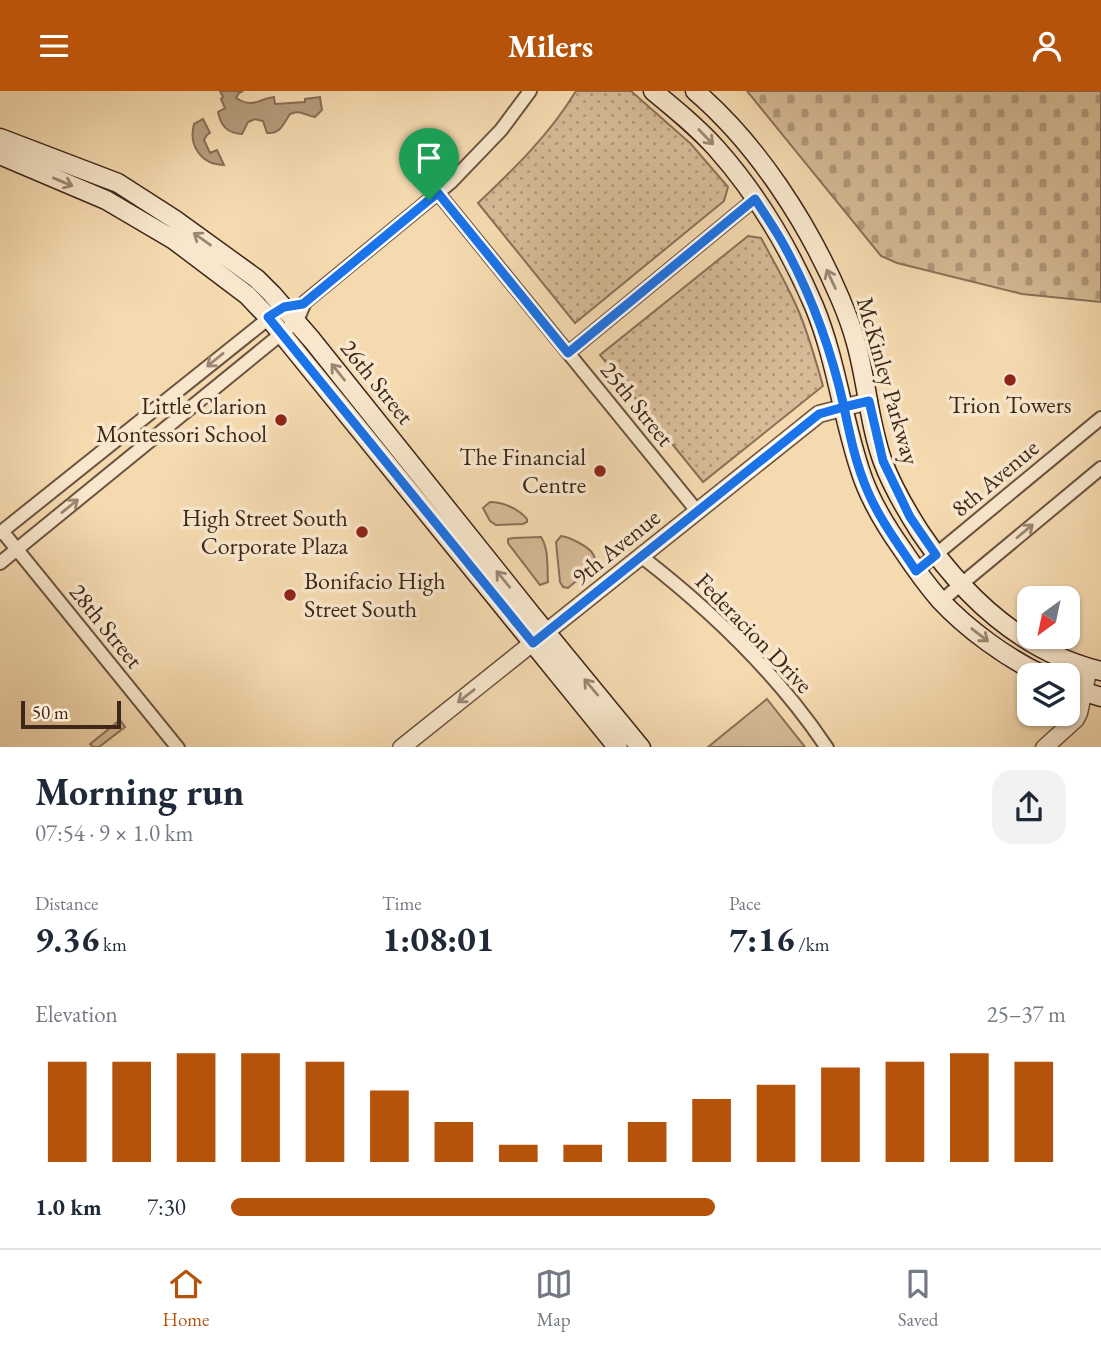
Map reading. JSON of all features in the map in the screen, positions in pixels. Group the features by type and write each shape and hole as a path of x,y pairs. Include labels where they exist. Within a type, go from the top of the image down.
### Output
{"main road":[{"name":"McKinley Parkway","path":"653,91 717,149 781,239 814,307 837,377 859,469 868,493 889,530 916,571 941,601 982,637 1021,663"},
{"name":"McKinley Parkway","path":"695,91 737,133 766,169 822,260 856,342 883,461 910,517 936,555 974,600 1017,633 1045,650 1095,669"},
{"name":"26th Street","path":"0,138 118,183 174,219 265,287 297,321 540,637 618,747"},
{"name":"26th Street","path":"0,155 106,200 174,240 247,295 540,637 641,747"}],"street":[{"path":"1,532 268,317 284,307 303,304 438,193 502,130 530,91"},
{"name":"25th Street","path":"438,193 698,511"},
{"path":"568,353 755,199"},
{"path":"0,563 282,334 297,321 303,304"},
{"name":"9th Avenue","path":"401,747 819,414 869,401"},
{"name":"8th Avenue","path":"916,571 1101,418"},
{"path":"941,601 1101,468"},
{"name":"28th Street","path":"1,532 178,747"},
{"name":"Federacion Drive","path":"642,557 701,604 734,635 797,705 827,747"},
{"path":"1044,747 1076,719 1084,692 1095,669"}],"green space":[{"path":"576,91 631,91 691,144 728,187 724,201 575,323 478,203 543,136"},
{"path":"747,91 1101,91 1101,302 1022,294 897,263 881,256"},
{"path":"748,236 761,238 790,293 806,330 823,386 703,482 600,355"},
{"path":"490,502 515,509 524,515 527,522 496,525 490,521 483,508"},
{"path":"561,536 583,545 591,551 595,559 594,566 568,588 563,587 560,582 556,542"},
{"path":"541,537 546,553 548,582 540,585 508,543 508,539"},
{"path":"767,699 805,747 708,747"},
{"path":"120,720 125,727 99,747 90,744"}],"shaded area":[{"path":"220,91 243,91 236,98 247,103 274,97 275,104 305,102 305,99 320,97 322,110 315,117 300,112 290,114 281,128 272,133 267,133 263,121 255,119 248,122 242,134 229,130 221,121 218,112 225,108"},
{"path":"203,119 210,133 204,140 210,153 217,150 224,165 209,162 195,147 194,124"}],"place":[{"name":"Trion Towers","path":"1010,380"},
{"name":"Little Clarion Montessori School","path":"281,420"},
{"name":"The Financial Centre","path":"600,471"},
{"name":"High Street South Corporate Plaza","path":"362,532"},
{"name":"Bonifacio High Street South","path":"290,595"}],"route":[{"path":"429,200 303,304 284,307 268,317 533,643 819,414 844,407 859,469 868,493 889,530 916,571 936,555 910,517 883,461 869,401 844,407 814,307 781,239 755,199 568,353 438,193 429,200"}]}
